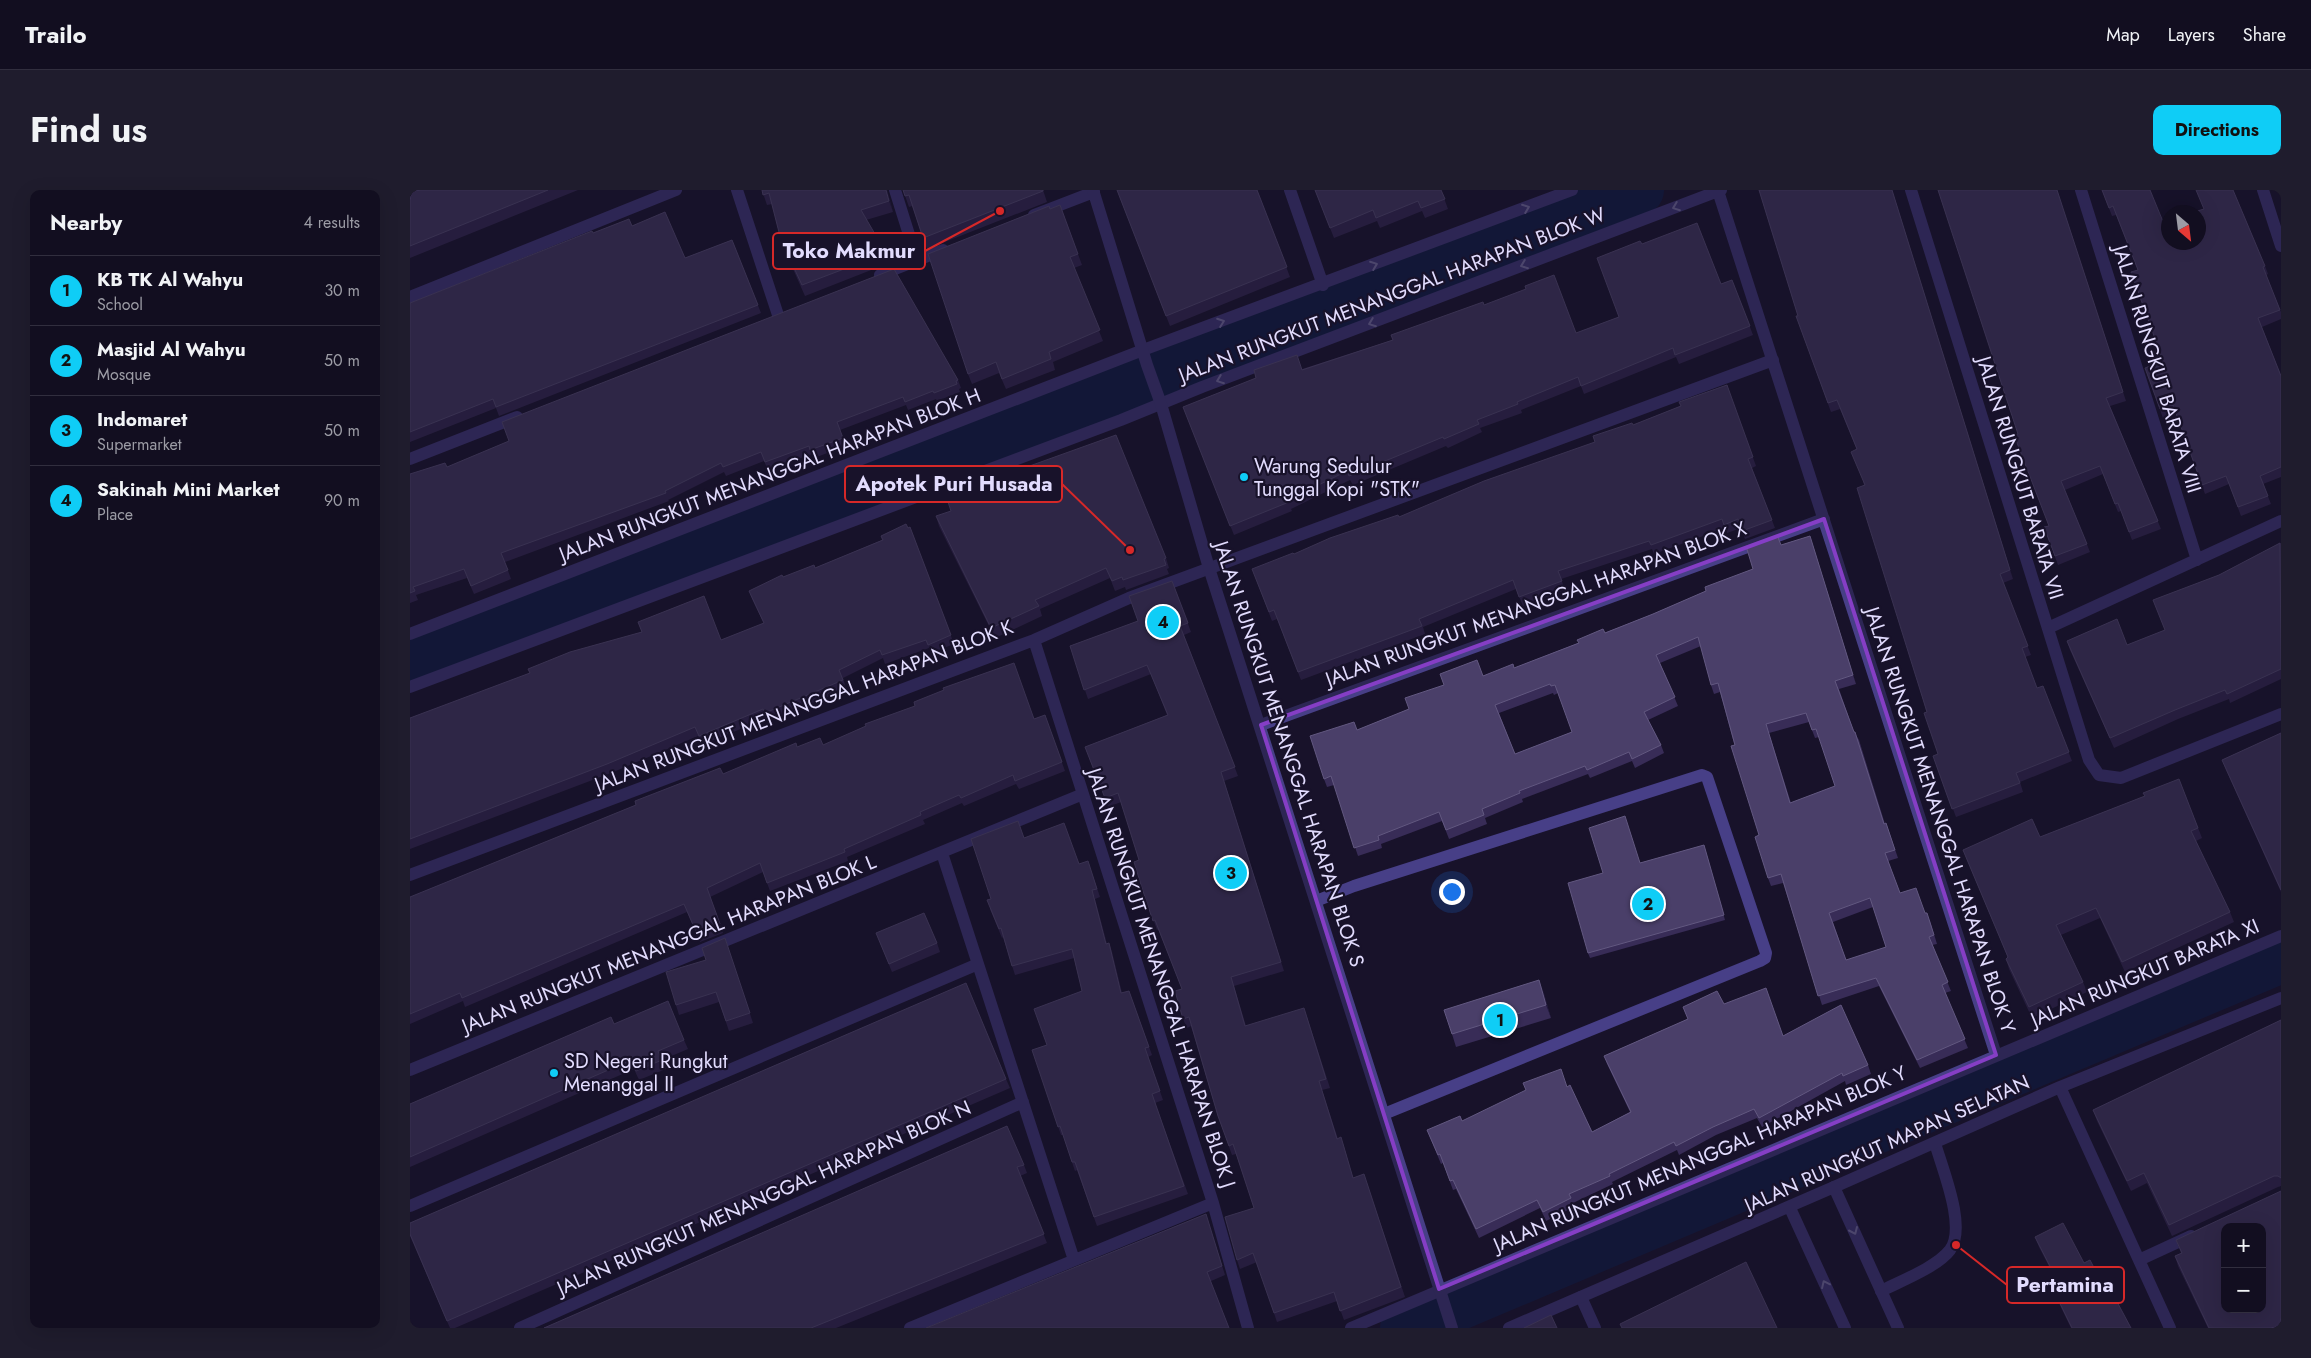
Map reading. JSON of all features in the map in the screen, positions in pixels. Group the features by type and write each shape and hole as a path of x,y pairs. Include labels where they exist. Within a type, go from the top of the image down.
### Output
{"street":[{"path":"410,297 676,190"},
{"path":"738,190 778,315"},
{"path":"895,190 917,260"},
{"path":"1290,190 1323,285"},
{"name":"JALAN RUNGKUT MENANGGAL HARAPAN BLOK H","path":"410,634 1143,350 1323,285 1572,190"},
{"name":"JALAN RUNGKUT BARATA VII","path":"1910,190 2089,760 2099,775 2121,778 2281,714"},
{"name":"JALAN RUNGKUT BARATA VIII","path":"2081,190 2197,560"},
{"path":"2263,190 2281,246"},
{"path":"1020,220 1094,191"},
{"name":"JALAN RUNGKUT MENANGGAL HARAPAN BLOK S","path":"1094,191 1210,568 1452,1328"},
{"name":"JALAN RUNGKUT MENANGGAL HARAPAN BLOK Y","path":"1351,1328 1440,1293 1996,1056 1772,360 1720,191"},
{"name":"JALAN RUNGKUT MENANGGAL HARAPAN BLOK W","path":"410,687 1159,398 1720,191"},
{"path":"871,279 954,246"},
{"path":"1210,568 1772,360"},
{"path":"410,459 530,412"},
{"name":"JALAN RUNGKUT MENANGGAL HARAPAN BLOK X","path":"1261,725 1824,519"},
{"path":"2048,628 2281,521"},
{"name":"JALAN RUNGKUT MENANGGAL HARAPAN BLOK K","path":"410,875 1034,640 1129,598 1210,568"},
{"name":"JALAN RUNGKUT MENANGGAL HARAPAN BLOK J","path":"1034,640 1213,1203 1248,1328"},
{"path":"1316,901 1354,886 1702,775 1706,778 1766,953 1765,958 1760,961 1384,1114"},
{"name":"JALAN RUNGKUT MENANGGAL HARAPAN BLOK L","path":"410,1070 1083,794"},
{"path":"942,853 1074,1260"},
{"name":"JALAN RUNGKUT BARATA XI","path":"1996,1056 2281,936"},
{"path":"410,1206 978,964"},
{"name":"JALAN RUNGKUT MAPAN SELATAN","path":"1509,1328 1790,1208 2060,1087 2281,998"},
{"path":"2060,1087 2170,1328"},
{"name":"JALAN RUNGKUT MENANGGAL HARAPAN BLOK N","path":"520,1328 1023,1102"},
{"path":"1881,1291 1938,1261 1951,1249 1957,1231 1951,1196 1934,1143"},
{"path":"1834,1187 1898,1328"},
{"path":"910,1328 1213,1203"},
{"path":"1790,1208 1845,1328"},
{"path":"2139,1260 2201,1231"},
{"path":"1581,1297 1595,1328"}],"highlighted area":[{"path":"1824,519 1996,1055 1439,1289 1261,725"}],"building":[{"path":"410,190 548,190 410,246"},
{"path":"762,190 886,190 889,201 861,210 886,253 802,285 781,240 769,193 763,195"},
{"path":"903,190 1043,191 923,238 909,195 905,196"},
{"path":"1117,190 1257,190 1287,267 1166,316"},
{"path":"1315,190 1441,190 1445,199 1421,208 1418,201 1376,218 1373,210 1330,228"},
{"path":"1759,190 1892,190 2010,570 2000,574 2028,646 2022,648 2037,688 2043,686 2069,752 2016,773 2020,783 1952,809 1933,756 1938,754 1924,713 1927,712 1857,488 1865,485 1851,452 1857,449 1837,400 1828,403 1796,316 1798,316"},
{"path":"1938,190 2057,190 2123,392 2106,398 2158,521 2129,532 2118,503 2115,504 2100,466 2061,481 2087,544 2055,556 2044,527 2049,526 2014,435 2018,434"},
{"path":"2102,190 2150,190 2161,217 2161,250 2206,250 2206,205 2202,205 2196,190 2233,190 2265,266 2263,267 2280,310 2258,318 2281,376 2281,467 2260,476 2268,496 2238,507 2226,476 2202,485 2173,405 2160,409 2145,368 2163,361 2131,272 2138,270 2113,206 2109,208"},
{"path":"1060,205 1078,254 1070,257 1100,330 1049,352 1051,359 1002,379 996,362 968,374 928,254 1049,206 1050,209"},
{"path":"665,212 685,258 732,240 758,305 496,407 493,399 410,432 410,303 592,231 593,233 629,219 632,226"},
{"path":"1697,223 1721,284 1732,280 1750,326 1675,355 1673,348 1581,386 1578,377 1477,420 1479,424 1444,439 1443,437 1349,476 1347,471 1288,500 1289,502 1230,526 1183,407 1256,378 1254,370 1297,355 1302,370 1393,340 1391,335 1483,302 1484,305 1526,289 1525,286 1554,275 1576,333 1619,317 1597,258 1640,241 1642,244"},
{"path":"894,269 958,380 956,381 957,384 905,402 903,397 837,422 843,438 810,450 809,446 765,462 761,452 723,467 721,463 665,491 666,493 501,553 508,570 471,586 464,569 413,587 415,591 410,593 410,474 445,463 447,467 509,441 502,422"},
{"path":"1727,385 1753,457 1748,459 1772,520 1742,531 1738,519 1724,525 1722,519 1651,545 1649,541 1558,571 1562,581 1519,597 1513,580 1419,619 1422,626 1298,672 1274,610 1269,612 1252,569 1294,554 1330,538 1398,515 1399,517 1484,481 1595,442 1593,436 1632,423 1633,425 1681,406 1679,402"},
{"path":"1116,435 1166,558 1164,559 1166,565 1123,580 1122,577 1112,581 1106,568 1035,600 1039,606 991,628 936,516 951,511 946,496"},
{"path":"906,524 908,528 910,527 951,635 928,645 926,640 882,655 880,650 839,670 843,680 765,713 763,709 699,736 695,727 607,764 410,839 410,718 530,673 528,669 570,652 642,632 638,622 704,596 721,640 764,623 749,591 782,575 783,577 814,565 815,568 883,540 881,536"},
{"path":"1777,535 1781,545 1810,536 1853,675 1835,681 1855,732 1884,824 1886,823 1895,850 1885,853 1900,893 1916,888 1925,913 1927,913 1934,935 1929,937 1948,982 1942,985 1965,1039 1917,1060 1876,978 1818,996 1781,874 1768,878 1755,837 1759,835 1731,746 1735,745 1718,683 1711,685 1698,637 1656,655 1675,697 1644,712 1661,745 1632,759 1629,752 1587,770 1585,766 1519,791 1520,793 1482,809 1484,815 1446,830 1439,812 1378,836 1379,840 1354,848 1331,776 1324,779 1310,736 1354,722 1357,730 1409,709 1405,698 1444,685 1440,674 1477,660 1483,676 1513,664 1514,668 1579,643 1577,640 1603,629 1605,633 1706,591 1705,587 1753,569 1746,546","holes":["1550,684 1551,686 1555,685 1572,732 1515,754 1495,705","1806,713 1812,730 1816,729 1835,786 1790,803 1766,724","1870,898 1886,947 1846,960 1829,913"]},
{"path":"2280,543 2281,669 2227,694 2225,690 2110,738 2067,641 2117,619 2127,645 2165,630 2153,600 2219,575"},
{"path":"1172,581 1188,623 1180,626 1235,767 1221,772 1281,962 1231,977 1245,1026 1304,1008 1326,1079 1319,1081 1337,1139 1341,1137 1353,1178 1364,1174 1401,1287 1340,1311 1334,1292 1274,1313 1253,1253 1237,1260 1225,1217 1254,1208 1233,1144 1229,1146 1218,1116 1189,1017 1183,1019 1175,991 1182,989 1155,920 1153,921 1142,888 1134,862 1139,860 1118,793 1105,798 1085,747 1168,715 1147,665 1084,690 1070,646 1138,621 1129,596"},
{"path":"1014,663 1034,719 1045,715 1062,762 1015,781 1013,775 961,798 959,795 920,812 921,815 844,849 845,852 767,883 760,863 707,888 720,924 697,934 684,904 462,998 460,993 410,1014 410,897 636,805 635,801 720,768 723,774 796,743 797,747 820,738 823,745 866,726 865,724 915,706 914,702 944,690 943,688"},
{"path":"2281,733 2281,890 2222,760"},
{"path":"2179,779 2198,828 2191,831 2230,912 2122,962 2096,908 2056,925 2083,982 2029,1007 2006,959 2008,957 1963,850 2032,819 2040,837 2145,796 2143,793"},
{"path":"1625,816 1640,863 1704,845 1724,915 1588,953 1568,883 1603,873 1589,828"},
{"path":"1018,821 1024,838 1064,823 1079,864 1088,861 1097,889 1092,890 1106,944 1109,943 1121,993 1129,991 1149,1047 1145,1048 1160,1091 1152,1094 1184,1186 1094,1217 1075,1162 1072,1162 1060,1126 1058,1127 1032,1050 1047,1045 1034,1009 1082,991 1072,949 1012,966 1001,928 999,929 987,900 991,899 971,839"},
{"path":"924,913 937,943 889,964 876,933"},
{"path":"725,938 750,1013 726,1021 716,992 676,1005 666,972 706,960 702,948"},
{"path":"1539,980 1546,1005 1452,1034 1444,1010"},
{"path":"966,983 1006,1079 447,1321 410,1234 410,1223"},
{"path":"1766,988 1783,1036 1841,1005 1868,1065 1843,1076 1842,1073 1759,1118 1754,1109 1676,1146 1674,1142 1609,1174 1610,1176 1569,1194 1571,1198 1543,1212 1537,1200 1476,1229 1453,1180 1450,1181 1440,1154 1438,1155 1427,1130 1460,1116 1462,1121 1526,1090 1523,1083 1561,1069 1567,1087 1570,1085 1592,1132 1631,1112 1604,1056 1688,1019 1683,1007 1717,991 1724,1004"},
{"path":"668,1001 684,1040 658,1051 662,1060 636,1071 631,1060 410,1157 410,1104 611,1017 614,1024"},
{"path":"2281,1020 2281,1178 2274,1176 2169,1225 2144,1173 2127,1181 2093,1110"},
{"path":"1007,1126 1024,1165 1017,1167 1044,1234 811,1328 544,1328"},
{"path":"2281,1191 2281,1328 2209,1328 2175,1256 2182,1253 2176,1240"},
{"path":"1206,1214 1222,1266 1207,1272 1229,1328 926,1328"},
{"path":"2063,1223 2084,1263 2090,1260 2111,1300 2115,1298 2131,1328 2072,1328 2049,1281 2056,1278 2035,1237"},
{"path":"1746,1262 1777,1328 1622,1328 1620,1324"},
{"path":"1551,1315 1557,1328 1524,1328"}],"waterway":[{"path":"410,659 885,480 1639,190"},
{"path":"1405,1328 2281,958"}],"place":[{"name":"Toko Makmur","path":"1000,211"},
{"name":"Warung Sedulur Tunggal Kopi \"STK\"","path":"1244,477"},
{"name":"Apotek Puri Husada","path":"1130,550"},
{"name":"Sakinah Mini Market","path":"1163,622"},
{"name":"Indomaret","path":"1231,873"},
{"name":"Masjid Al Wahyu","path":"1648,904"},
{"name":"KB TK Al Wahyu","path":"1500,1020"},
{"name":"SD Negeri Rungkut Menanggal II","path":"554,1073"},
{"name":"Pertamina","path":"1956,1245"}]}
